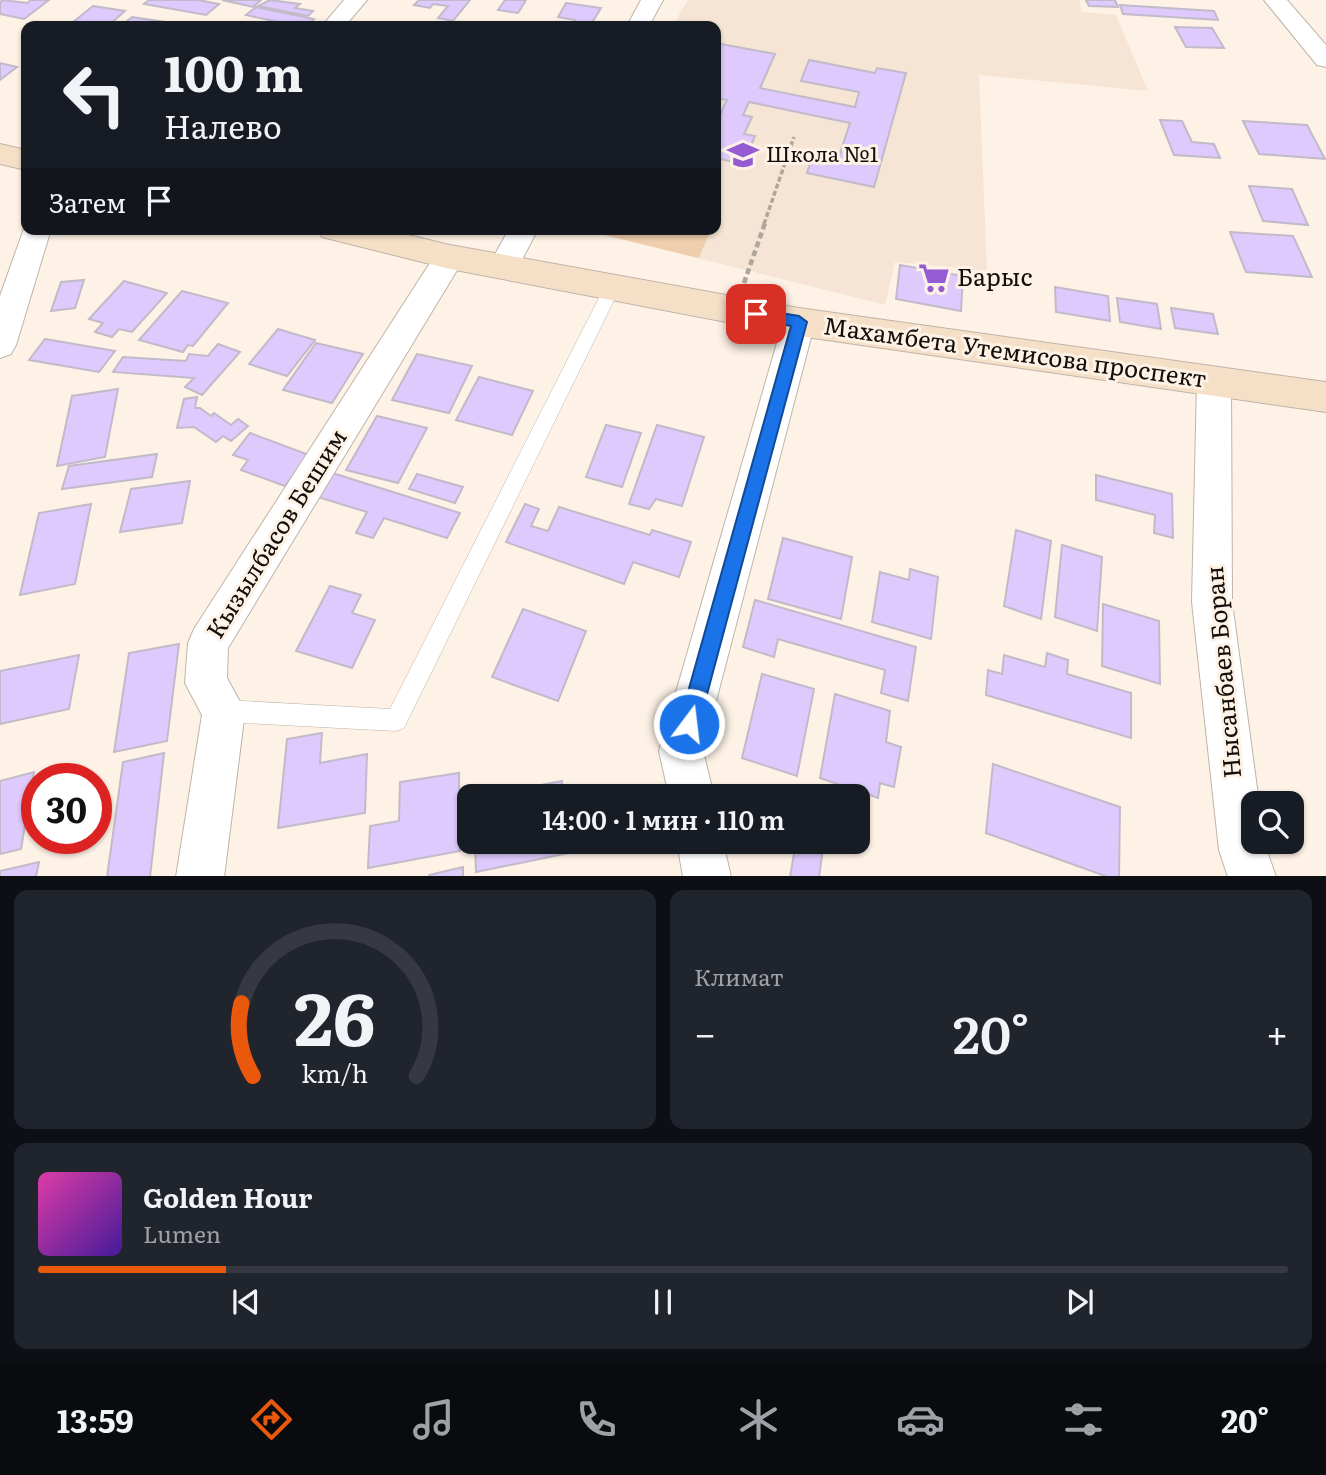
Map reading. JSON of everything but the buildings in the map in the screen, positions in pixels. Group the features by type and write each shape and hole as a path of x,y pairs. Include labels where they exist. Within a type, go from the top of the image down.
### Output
{"street":[{"path":"337,21 356,0"},
{"path":"641,21 652,0"},
{"path":"1275,0 1326,60"},
{"path":"0,154 21,159"},
{"path":"0,345 35,235"},
{"name":"Махамбета Утемисова проспект","path":"358,235 450,257 799,322 1326,397"},
{"path":"503,267 521,235"},
{"name":"Кызылбасов Бешим","path":"223,711 206,683 208,643 450,257"},
{"path":"688,784 681,751 799,322"},
{"name":"Нысанбаев Боран","path":"1214,381 1212,603 1242,850 1252,876"},
{"path":"200,876 223,711"},
{"path":"702,854 707,876"}],"lane":[{"path":"223,711 396,720 612,288"}],"path":[{"path":"735,310 794,137"}],"shaded area":[{"path":"688,0 1079,0 1082,12 1116,15 1148,91 979,75 987,271 895,262 885,305 604,235 721,235 721,21 675,21"},
{"path":"605,235 709,235 699,258"}],"place":[{"name":"Школа №1","path":"743,155"},
{"name":"Барыс","path":"934,278"}],"route":[{"path":"689,724 799,322 756,314"}]}
